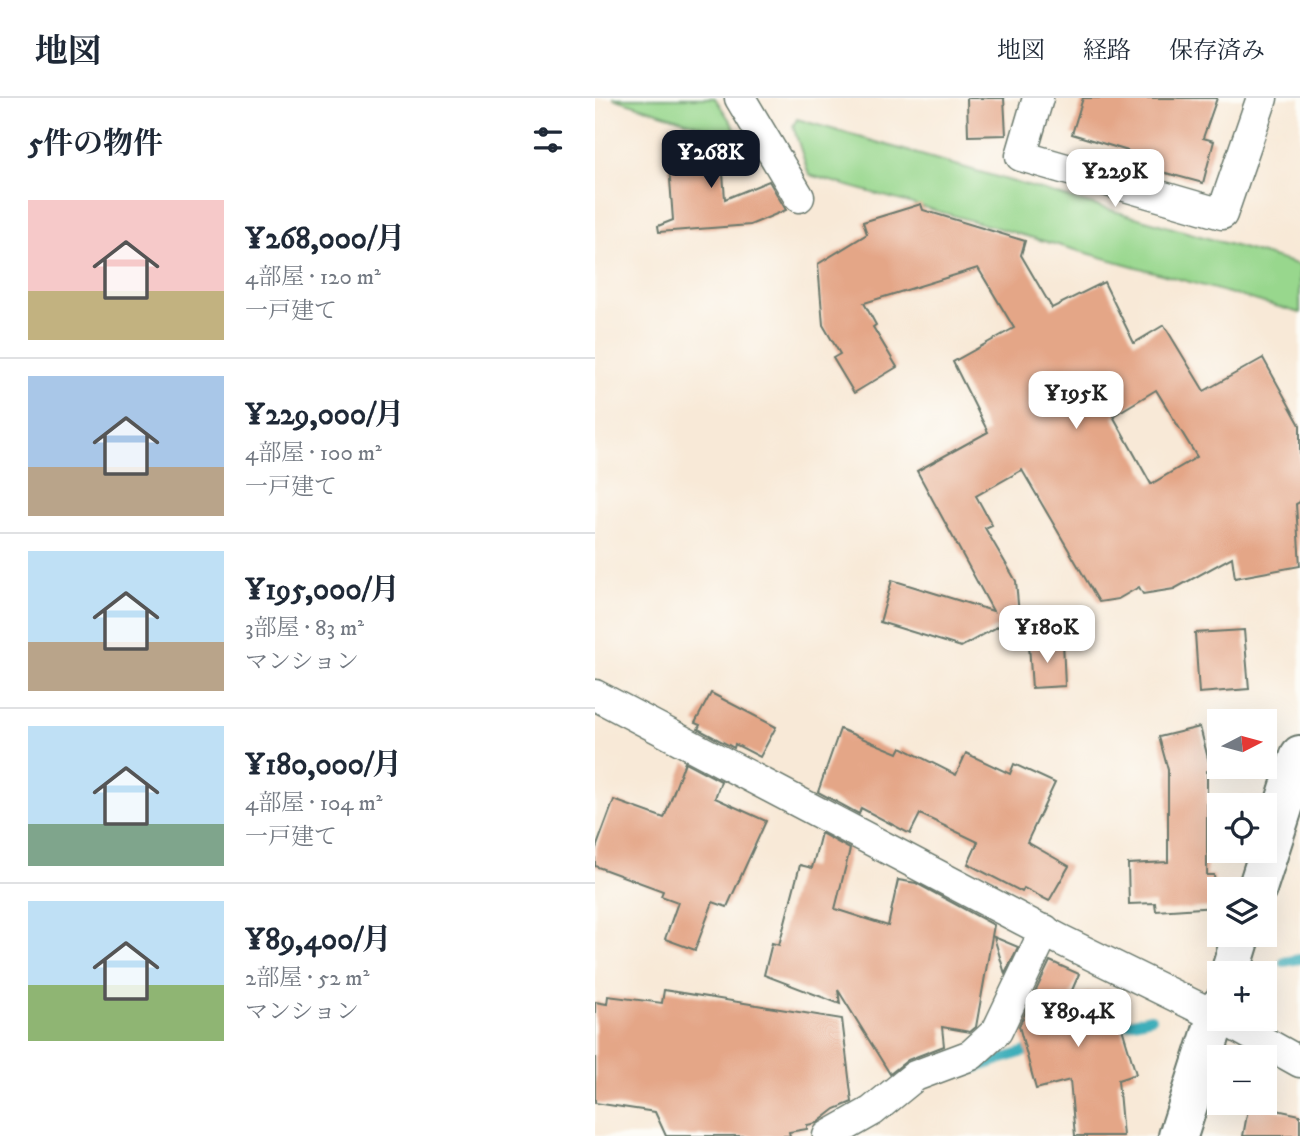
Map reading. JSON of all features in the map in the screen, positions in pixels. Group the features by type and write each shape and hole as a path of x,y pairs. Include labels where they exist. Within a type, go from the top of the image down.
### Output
{"street":[{"path":"740,98 799,197"},
{"path":"1038,98 1021,156 1222,214 1262,98"},
{"path":"595,695 1045,930 1207,1009"},
{"path":"1261,877 1300,755"},
{"path":"837,1134 872,1111 915,1076 958,1062 985,1045 997,1031 1045,930"},
{"path":"1178,1136 1214,1031"},
{"path":"1247,1031 1300,1062"}],"green space":[{"path":"613,98 715,98 742,139"},
{"path":"797,119 1300,265 1300,313 809,175 793,126"}],"building":[{"path":"967,98 1004,98 1006,135 968,136"},
{"path":"1083,98 1217,98 1203,138 1214,141 1203,183 1125,162 1128,151 1072,134"},
{"path":"720,135 725,199 769,181 786,210 750,225 659,232 658,226 673,220 667,139"},
{"path":"921,204 923,210 1025,241 1021,255 1052,308 1104,282 1134,343 1164,325 1204,391 1263,358 1300,425 1300,502 1296,504 1300,566 1235,578 1232,557 1174,589 1143,594 1139,587 1118,599 1099,602 1022,470 976,496 992,525 985,528 1016,581 1019,615 961,647 880,622 892,580 993,611 917,471 988,432 953,362 1014,328 978,268 864,303 876,325 873,327 897,367 854,393 833,358 840,354 823,325 818,264 867,234 863,222","holes":["1156,390 1197,457 1151,484 1113,416"]},
{"path":"1244,630 1249,689 1199,693 1195,633"},
{"path":"1063,642 1065,686 1032,688 1029,645"},
{"path":"711,693 776,727 760,757 735,744 734,748 698,729 700,725 695,723"},
{"path":"1200,727 1207,754 1207,875 1214,877 1207,877 1207,908 1156,911 1155,903 1129,904 1128,864 1168,862 1168,770 1159,737"},
{"path":"840,729 898,753 901,747 956,775 966,753 1010,774 1014,764 1055,783 1027,842 1069,866 1049,901 1024,888 1022,892 968,864 978,842 920,814 910,834 861,808 859,814 818,792"},
{"path":"685,762 721,781 715,798 766,821 727,907 713,902 695,950 665,939 678,902 661,896 663,891 595,866 595,851 614,800 664,818"},
{"path":"821,833 850,849 835,909 888,926 898,880 916,883 994,925 976,1027 970,1032 942,1027 944,1046 908,1060 890,1074 838,990 840,1004 764,975 772,943 779,945 800,865 812,868"},
{"path":"994,937 1018,947 1005,974"},
{"path":"1050,961 1079,974 1070,995 1110,989 1136,1074 1118,1080 1123,1136 1075,1136 1070,1080 1036,1089 1019,1026"},
{"path":"664,990 842,1019 852,1102 835,1109 817,1123 807,1125 807,1129 789,1132 790,1136 666,1136 655,1112 595,1103 595,1002 607,1004 608,996 662,1003"},
{"path":"1277,1110 1300,1115 1300,1136 1243,1136 1247,1115 1277,1115"}],"waterway":[{"path":"1284,962 1300,959"},
{"path":"1111,1027 1151,1018"},
{"path":"967,1071 1035,1048"}]}
